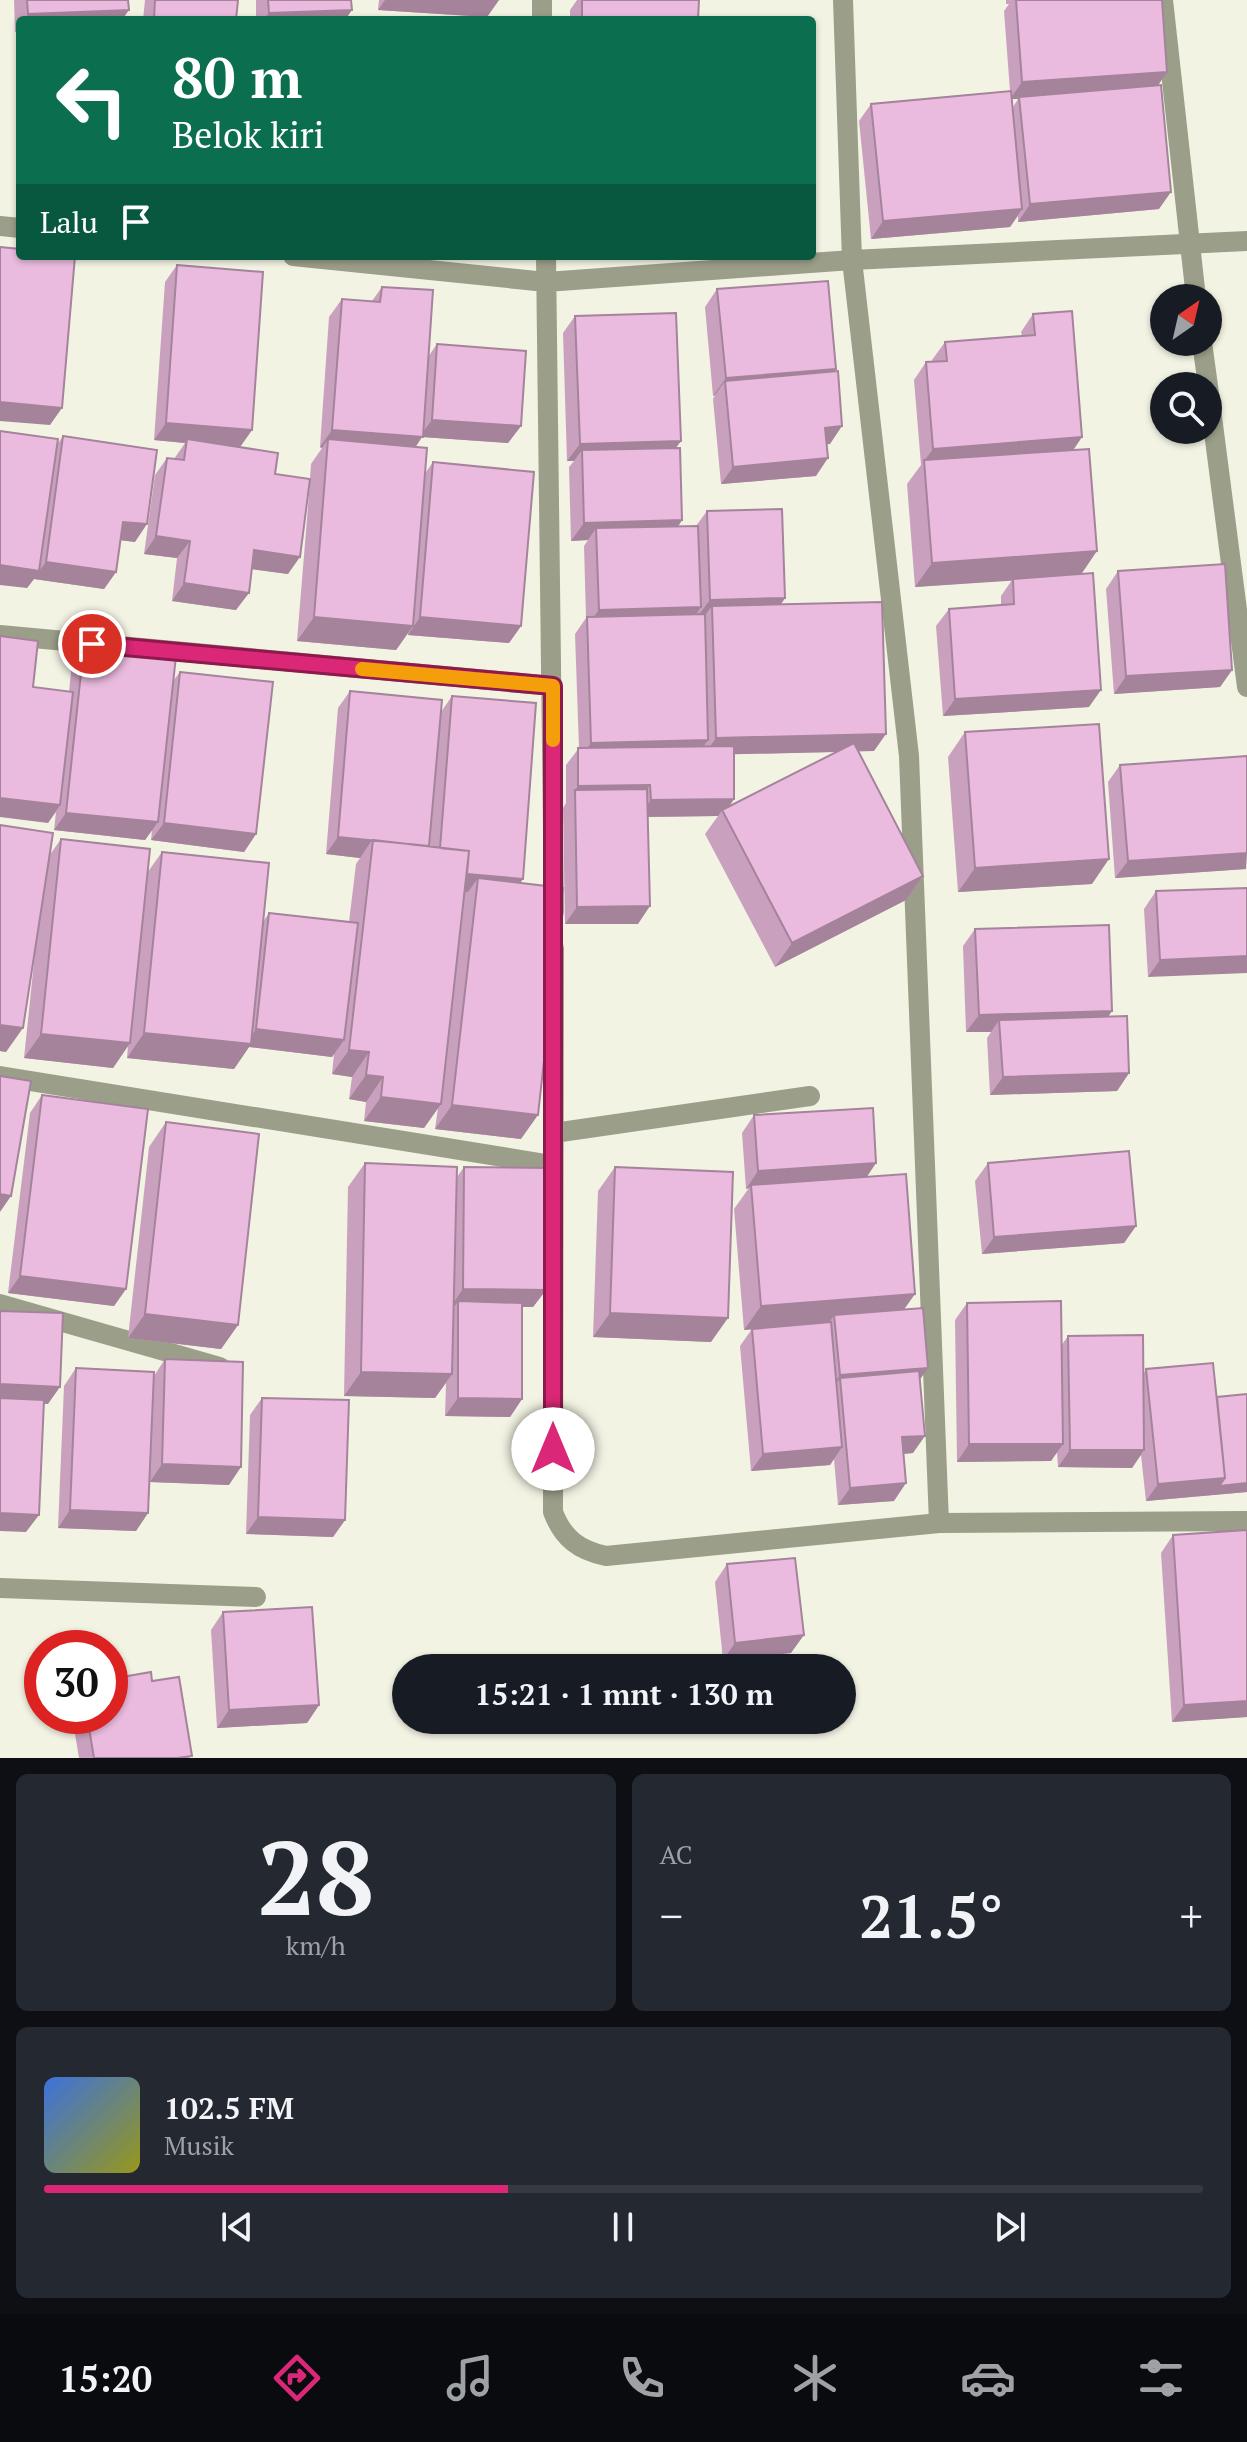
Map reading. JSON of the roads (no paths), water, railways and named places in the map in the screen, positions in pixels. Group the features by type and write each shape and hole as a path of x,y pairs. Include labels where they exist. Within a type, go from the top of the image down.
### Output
{"street":[{"path":"843,0 852,260 909,756 939,1523"},
{"path":"1163,0 1194,284"},
{"path":"332,260 546,282 852,260 1247,241"},
{"path":"546,260 553,686 553,1512 560,1531 573,1543 606,1556 939,1523 1247,1521"},
{"path":"1217,444 1243,614 1247,687"},
{"path":"0,635 553,686"},
{"path":"0,1076 552,1165"},
{"path":"554,1133 810,1096"},
{"path":"0,1304 220,1367"},
{"path":"0,1588 256,1597"}]}
